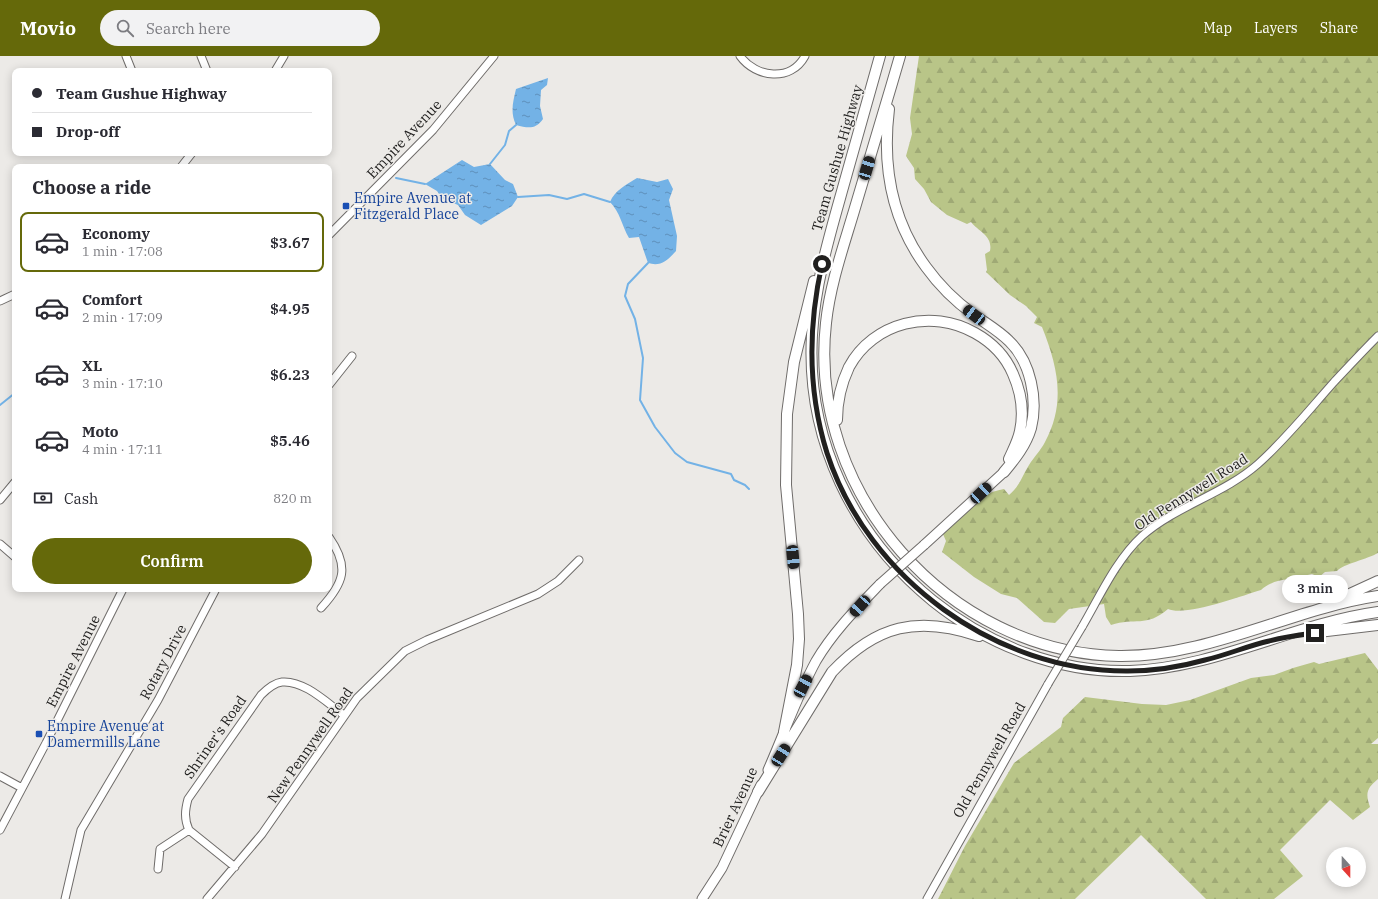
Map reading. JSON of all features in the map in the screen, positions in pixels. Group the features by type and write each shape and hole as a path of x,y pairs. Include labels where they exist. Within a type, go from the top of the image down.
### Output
{"highway":[{"name":"Team Gushue Highway","path":"880,56 828,237 819,278 815,309 812,359 816,406 828,454 835,474 858,518 876,543 898,568 943,608 983,634 1028,655 1053,662 1088,668 1128,671 1166,668 1204,661 1338,620 1378,612"},
{"path":"900,56 837,268 828,309 824,348 828,397 838,439 855,486 874,517 902,553 923,575 956,601 996,625 1022,637 1071,651 1093,655 1122,656 1156,653 1197,646 1320,608 1378,596"},
{"path":"892,82 886,155 893,198 906,235 926,268 948,294 974,315 998,330 1011,342 1019,353 1030,378 1033,402 1030,429 1022,449 1004,472"},
{"path":"784,732 796,671 799,639 786,486 786,441 789,389 804,314 818,265 828,237"},
{"path":"838,439 837,419 841,389 847,371 858,354 879,335 892,328 922,320 946,322 968,329 994,344 1010,366 1016,379 1022,406 1022,420 1017,442 1004,472"},
{"path":"1320,608 1378,581"},
{"path":"1267,641 1345,628 1378,625"},
{"path":"758,792 832,672 847,656 864,644 883,633 910,626 941,626 1005,645"}],"main road":[{"name":"Brier Avenue","path":"702,899 722,868 758,792 803,686 817,661 836,633 880,584 1004,472"}],"street":[{"path":"126,56 131,68"},
{"path":"201,56 206,68"},
{"path":"277,68 284,56"},
{"name":"Empire Avenue","path":"332,232 433,130 494,56"},
{"path":"740,56 756,71 782,75 791,72 800,65 805,56"},
{"path":"183,164 190,156"},
{"path":"0,300 12,295"},
{"name":"Old Pennywell Road","path":"927,899 1048,684 1124,556 1143,535 1257,465 1292,432 1334,382 1378,336"},
{"path":"332,381 352,356"},
{"path":"0,500 12,486"},
{"path":"321,608 335,593 340,582 342,571 340,554 332,542"},
{"path":"0,544 12,554"},
{"name":"New Pennywell Road","path":"207,899 267,828 357,698 405,651 427,640 538,594 558,581 578,560"},
{"name":"Empire Avenue","path":"0,830 122,592"},
{"name":"Rotary Drive","path":"65,899 81,830 149,716 214,592"},
{"name":"Shriner's Road","path":"189,830 185,814 188,799 261,695 270,687 281,682 295,683 305,688 344,715"},
{"path":"0,776 22,788"},
{"path":"158,869 160,849 189,830 235,867"}],"green space":[{"path":"919,56 1378,56 1378,553 1340,568 1337,571 1325,572 1319,577 1312,574 1303,576 1297,581 1278,581 1264,587 1261,590 1213,605 1176,611 1168,609 1160,615 1147,620 1111,625 1106,617 1104,604 1069,609 1055,623 1044,622 1017,598 1001,594 974,577 942,552 946,541 943,534 962,512 977,500 995,491 1004,489 1009,495 1013,492 1052,428 1056,413 1057,385 1056,371 1048,342 1042,327 1034,323 1037,317 1026,306 1010,295 986,272 985,254 990,251 990,246 985,235 971,222 967,224 947,215 931,202 924,189 915,179 914,168 906,156 912,134 910,118"},
{"path":"1365,653 1378,670 1378,738 1371,744 1378,744 1378,779 1371,785 1367,794 1370,807 1353,820 1330,800 1280,850 1303,876 1274,899 1206,899 1141,835 1075,899 938,899 965,846 1014,763 1061,727 1063,718 1085,697 1142,704 1166,705 1190,700 1251,678 1274,675 1314,662 1319,664"}],"water":[{"path":"548,78 547,85 541,90 540,106 543,119 534,127 516,125 514,120 513,103 516,89"},
{"path":"462,160 474,167 490,164 505,180 513,184 518,197 512,206 481,225 465,215 458,205 442,198 437,191 425,184"},
{"path":"637,178 657,182 668,179 673,189 669,200 677,236 676,251 667,260 657,264 648,263 639,237 629,238 619,215 610,202 618,191"}],"waterway":[{"path":"490,164 505,145 509,131 516,125"},
{"path":"396,178 425,184"},
{"path":"518,197 549,195 567,199 584,194 610,202"},
{"path":"648,263 628,284 625,296 635,319 643,358 640,400 655,427 675,453 687,462 731,474 734,480 745,485 749,489"},
{"path":"0,405 12,395"}],"place":[{"name":"Empire Avenue at Fitzgerald Place","path":"346,206"},
{"name":"Empire Avenue at Damermills Lane","path":"39,734"}],"route":[{"path":"822,264 812,335 813,381 816,406 822,432 835,474 858,518 876,543 893,564 924,593 943,608 983,634 1028,655 1053,662 1088,668 1128,671 1166,668 1204,661 1267,641 1315,633"}]}
